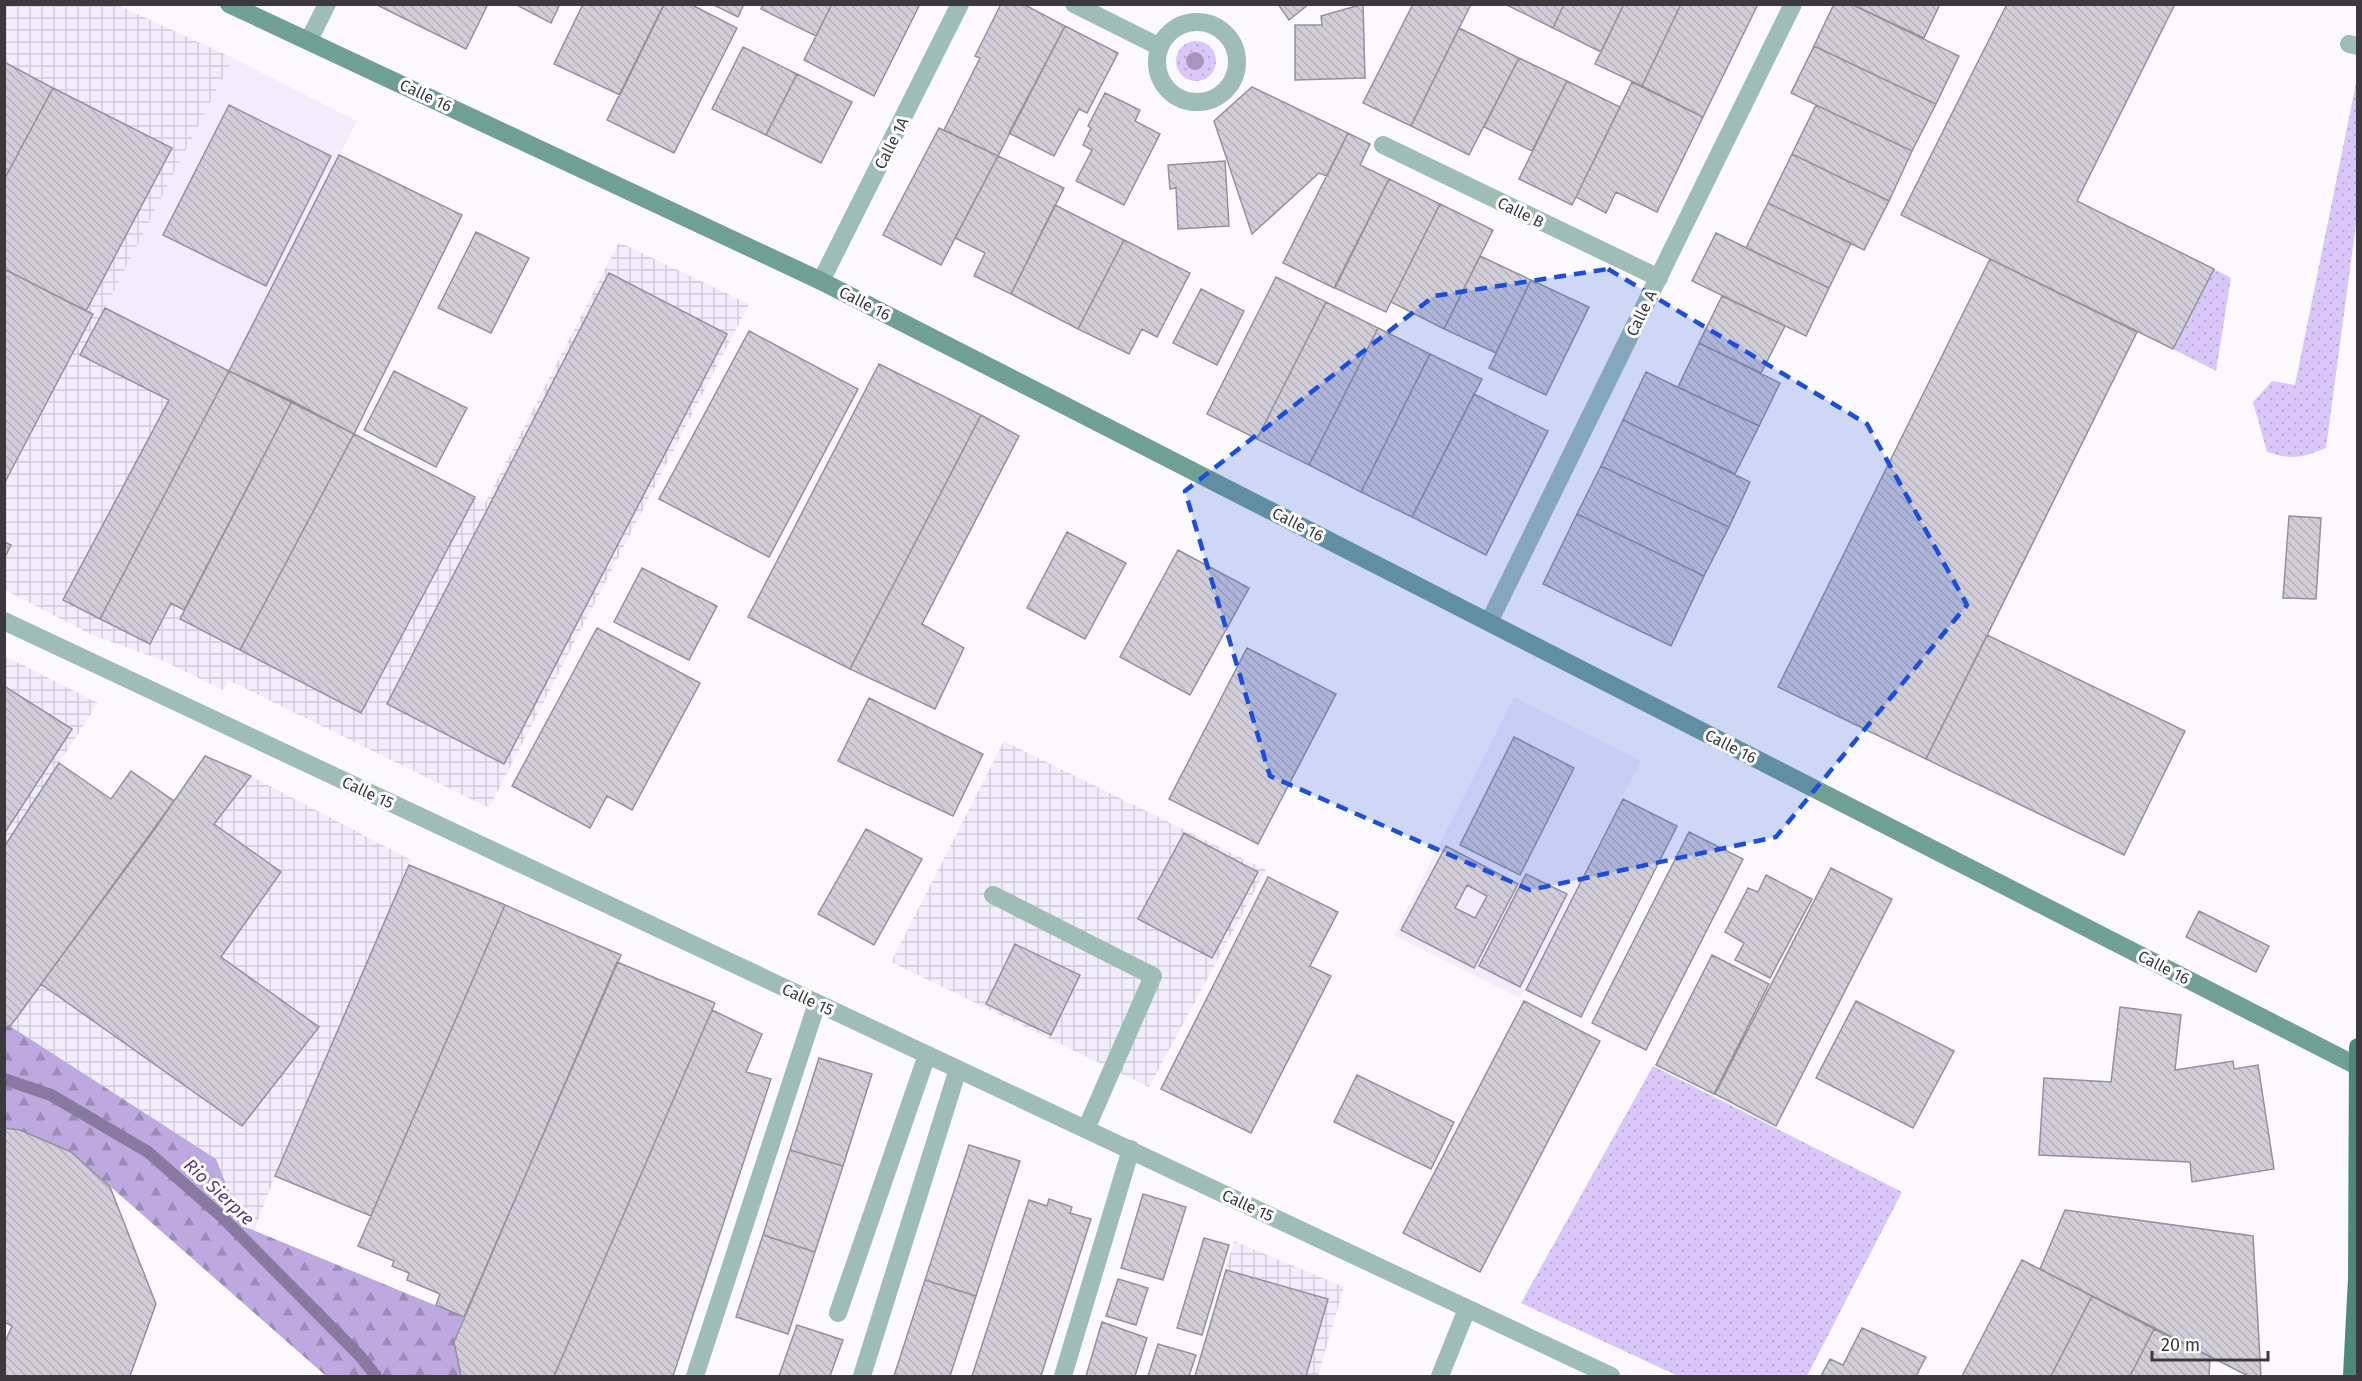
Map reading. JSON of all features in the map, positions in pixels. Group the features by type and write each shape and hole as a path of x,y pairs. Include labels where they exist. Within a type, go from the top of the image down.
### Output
{"main road":[{"name":"Calle 16","path":"228,4 821,281 2357,1066"},
{"path":"2352,1377 2357,1278 2358,1047"}],"street":[{"path":"309,40 327,4"},
{"name":"Calle 1A","path":"821,281 960,4"},
{"path":"1074,4 1160,48"},
{"name":"Calle A","path":"1489,622 1793,4"},
{"path":"1202,22 1214,25 1225,32 1233,43 1237,56 1237,68 1233,81 1224,92 1213,99 1200,102 1175,95 1165,86 1159,74 1157,61 1160,48 1166,36 1176,27 1202,22"},
{"name":"Calle B","path":"1383,145 1659,278"},
{"name":"Calle 15","path":"4,621 817,1004 1131,1149 1611,1377"},
{"path":"993,895 1153,976 1086,1129"},
{"path":"695,1377 817,1004"},
{"path":"838,1313 927,1055"},
{"path":"862,1377 958,1069"},
{"path":"1064,1377 1131,1149"},
{"path":"1440,1377 1467,1309"}],"highlighted area":[{"path":"1608,269 1867,424 1967,605 1776,837 1530,890 1270,776 1185,491 1434,296"}],"shaded area":[{"path":"4,5 118,5 233,58 105,308 292,401 485,503 619,242 749,304 489,808 228,680 223,690 159,659 92,635 5,590"},
{"path":"1196,41 1204,42 1210,47 1215,53 1215,69 1210,75 1204,80 1196,81 1188,80 1182,75 1177,69 1176,61 1177,53 1182,47 1188,42"},
{"path":"233,58 357,121 229,371 105,308"},
{"path":"2356,83 2358,83 2357,217 2326,448 2303,456 2283,456 2267,452 2253,402 2272,381 2295,385"},
{"path":"2214,269 2231,278 2216,371 2173,349"},
{"path":"5,656 98,703 5,847"},
{"path":"1514,697 1641,761 1520,998 1394,935"},
{"path":"1004,741 1266,870 1149,1087 891,962"},
{"path":"205,756 251,776 411,860 254,1230 243,1226 216,1159 10,1026 154,830"},
{"path":"1653,1066 1902,1192 1807,1376 1678,1376 1521,1303"},
{"path":"1234,1241 1344,1287 1318,1376 1195,1376"}],"green space":[{"path":"10,1026 216,1159 243,1226 464,1317 454,1342 461,1376 326,1376 71,1152 20,1130 5,1128 4,1027"}],"building":[{"path":"375,4 488,4 466,49"},
{"path":"515,4 560,4 551,23"},
{"path":"583,4 664,5 620,95 554,64"},
{"path":"664,4 690,4 737,28 674,153 607,120"},
{"path":"712,4 744,4 738,17"},
{"path":"763,4 832,4 816,36 761,9"},
{"path":"832,4 920,4 874,96 804,60"},
{"path":"1001,4 1023,4 1065,26 998,156 944,130 980,58 975,56"},
{"path":"1278,4 1309,4 1289,20"},
{"path":"1363,4 1365,78 1295,80 1295,25 1322,25 1321,16"},
{"path":"1413,4 1471,4 1411,126 1363,103"},
{"path":"1505,4 1564,4 1553,28"},
{"path":"1564,4 1624,4 1601,52 1553,28"},
{"path":"1624,4 1681,4 1642,86 1595,64"},
{"path":"1681,4 1758,4 1703,117 1642,86"},
{"path":"1834,4 1851,4 1959,56 1936,104 1814,46"},
{"path":"1851,4 1940,4 1924,38"},
{"path":"2007,4 2175,4 2077,201 2214,269 2173,349 1901,215"},
{"path":"1065,26 1118,53 1087,113 1079,109 1054,156 1009,133"},
{"path":"1459,28 1519,58 1469,155 1411,126"},
{"path":"1814,46 1936,104 1912,151 1791,93"},
{"path":"743,47 797,74 766,135 712,109"},
{"path":"1519,58 1567,81 1532,151 1484,127"},
{"path":"4,62 53,88 4,180"},
{"path":"797,74 852,102 821,163 766,135"},
{"path":"1567,81 1620,107 1572,205 1519,179"},
{"path":"1632,82 1703,117 1657,212 1616,192 1606,213 1576,197"},
{"path":"1252,87 1348,133 1327,176 1319,173 1252,234 1214,121"},
{"path":"53,88 172,148 86,311 4,269 4,180"},
{"path":"1105,93 1140,110 1135,121 1160,134 1124,205 1076,181 1092,150 1083,145 1091,128 1088,126"},
{"path":"229,105 331,156 266,286 163,235"},
{"path":"1816,105 1912,151 1889,201 1792,154"},
{"path":"939,128 998,156 941,265 883,235"},
{"path":"1348,133 1370,144 1360,165 1389,179 1334,288 1283,263"},
{"path":"1792,154 1889,201 1864,250 1768,203"},
{"path":"339,155 462,215 354,434 229,371"},
{"path":"998,156 1064,188 1011,294 974,276 985,253 955,238"},
{"path":"1225,161 1229,226 1178,229 1176,188 1170,189 1168,165"},
{"path":"1389,179 1440,204 1386,312 1335,288"},
{"path":"1768,203 1851,243 1829,288 1746,248"},
{"path":"1440,204 1493,230 1444,329 1391,302"},
{"path":"1055,205 1124,240 1078,329 1011,294"},
{"path":"476,232 529,258 491,333 438,308"},
{"path":"1716,233 1829,288 1806,336 1692,281"},
{"path":"1124,240 1190,273 1157,337 1142,329 1129,354 1078,329"},
{"path":"1480,256 1531,280 1496,353 1444,329"},
{"path":"1990,259 2137,332 1926,759 1778,687"},
{"path":"4,269 93,314 4,484"},
{"path":"609,273 727,334 504,764 387,704"},
{"path":"1276,277 1326,302 1257,439 1207,414"},
{"path":"1531,280 1589,307 1546,395 1489,368"},
{"path":"1201,289 1244,311 1217,365 1173,343"},
{"path":"1722,296 1785,326 1761,373 1699,343"},
{"path":"1326,302 1378,328 1309,465 1257,439"},
{"path":"105,308 229,371 100,619 63,600 169,400 80,355"},
{"path":"1378,328 1430,354 1361,492 1309,465"},
{"path":"749,331 858,389 769,557 659,499"},
{"path":"1699,343 1780,383 1759,426 1678,387"},
{"path":"1430,354 1482,379 1412,517 1361,492"},
{"path":"879,364 981,415 850,669 748,617"},
{"path":"229,371 292,401 184,610 171,603 150,644 100,619"},
{"path":"394,371 467,408 436,467 364,430"},
{"path":"1646,372 1759,426 1735,474 1623,420"},
{"path":"1474,394 1548,431 1486,555 1412,517"},
{"path":"292,401 354,434 240,650 180,619"},
{"path":"981,415 1019,436 922,624 964,648 935,709 850,669"},
{"path":"1623,420 1750,482 1729,527 1601,466"},
{"path":"354,434 475,497 361,713 240,650"},
{"path":"1601,466 1729,527 1704,576 1577,514"},
{"path":"1577,514 1704,576 1671,646 1543,584"},
{"path":"2289,516 2321,518 2316,599 2283,598"},
{"path":"1067,532 1126,563 1085,639 1027,608"},
{"path":"4,542 11,545 4,559"},
{"path":"1178,550 1249,588 1190,695 1120,657"},
{"path":"642,568 717,606 689,660 614,622"},
{"path":"597,628 700,683 632,810 607,796 590,828 512,786"},
{"path":"1987,635 2185,731 2124,855 1926,759"},
{"path":"1247,648 1336,694 1258,844 1169,799"},
{"path":"4,686 72,729 4,834"},
{"path":"869,698 983,754 953,816 838,761"},
{"path":"1514,737 1574,768 1520,875 1460,845"},
{"path":"205,756 251,776 214,824 281,872 221,957 319,1027 242,1126 41,984 154,830"},
{"path":"59,763 111,799 131,771 174,801 18,1016 10,1026 4,1027 4,847"},
{"path":"1623,799 1677,826 1581,1017 1526,990"},
{"path":"866,829 922,859 874,945 818,914"},
{"path":"1689,832 1743,859 1646,1050 1592,1023"},
{"path":"1184,833 1258,872 1212,958 1138,919"},
{"path":"1446,846 1518,884 1474,968 1401,930","holes":["1467,885 1487,896 1475,918 1455,908"]},
{"path":"409,865 505,905 371,1216 275,1176"},
{"path":"1831,868 1892,899 1776,1126 1715,1094"},
{"path":"1526,874 1567,894 1520,987 1479,966"},
{"path":"1766,875 1812,899 1770,978 1735,960 1744,943 1725,932 1748,888 1758,892"},
{"path":"1268,877 1338,912 1310,966 1331,976 1251,1133 1161,1089"},
{"path":"505,905 621,955 464,1317 436,1305 440,1294 407,1280 409,1273 392,1266 394,1261 358,1246"},
{"path":"2199,911 2269,946 2256,972 2186,937"},
{"path":"1015,944 1080,975 1051,1035 986,1004"},
{"path":"1712,955 1769,984 1714,1094 1656,1065"},
{"path":"617,962 715,1003 554,1376 461,1376 454,1342"},
{"path":"1524,1001 1600,1041 1480,1272 1403,1233"},
{"path":"1856,1001 1954,1051 1913,1128 1816,1078"},
{"path":"2120,1007 2181,1015 2175,1070 2233,1061 2234,1069 2258,1065 2274,1169 2192,1182 2190,1162 2039,1155 2044,1078 2111,1082"},
{"path":"712,1010 762,1034 746,1072 771,1079 673,1376 554,1376"},
{"path":"819,1058 872,1074 843,1166 790,1150"},
{"path":"1357,1075 1454,1122 1431,1169 1334,1122"},
{"path":"4,1128 20,1130 71,1152 110,1187 156,1304 130,1376 4,1376 4,1344 12,1326 4,1322"},
{"path":"969,1145 1020,1161 976,1296 925,1280"},
{"path":"790,1150 843,1166 815,1252 763,1235"},
{"path":"1143,1194 1186,1207 1163,1280 1121,1268"},
{"path":"1049,1199 1072,1207 1070,1213 1091,1219 1041,1376 972,1376 1029,1200 1047,1206"},
{"path":"2065,1210 2253,1236 2261,1376 2248,1376 2040,1269"},
{"path":"763,1235 815,1252 788,1334 736,1317"},
{"path":"1204,1238 1229,1245 1202,1335 1177,1328"},
{"path":"2022,1260 2092,1296 2051,1376 1962,1376"},
{"path":"1226,1270 1328,1299 1306,1376 1195,1376"},
{"path":"1118,1279 1148,1288 1136,1325 1106,1316"},
{"path":"925,1280 976,1296 950,1376 894,1376"},
{"path":"2092,1296 2154,1329 2130,1376 2051,1376"},
{"path":"1102,1322 1147,1338 1135,1376 1086,1376"},
{"path":"797,1325 843,1340 830,1376 779,1376"},
{"path":"1862,1328 1926,1357 1916,1376 1821,1376 1830,1359 1843,1365"},
{"path":"2154,1329 2210,1357 2209,1376 2130,1376"},
{"path":"1158,1344 1196,1355 1189,1376 1148,1376"}],"waterway":[{"name":"Rio Sierpre","path":"4,1079 51,1095 148,1152 221,1216 360,1356 376,1376"}]}
